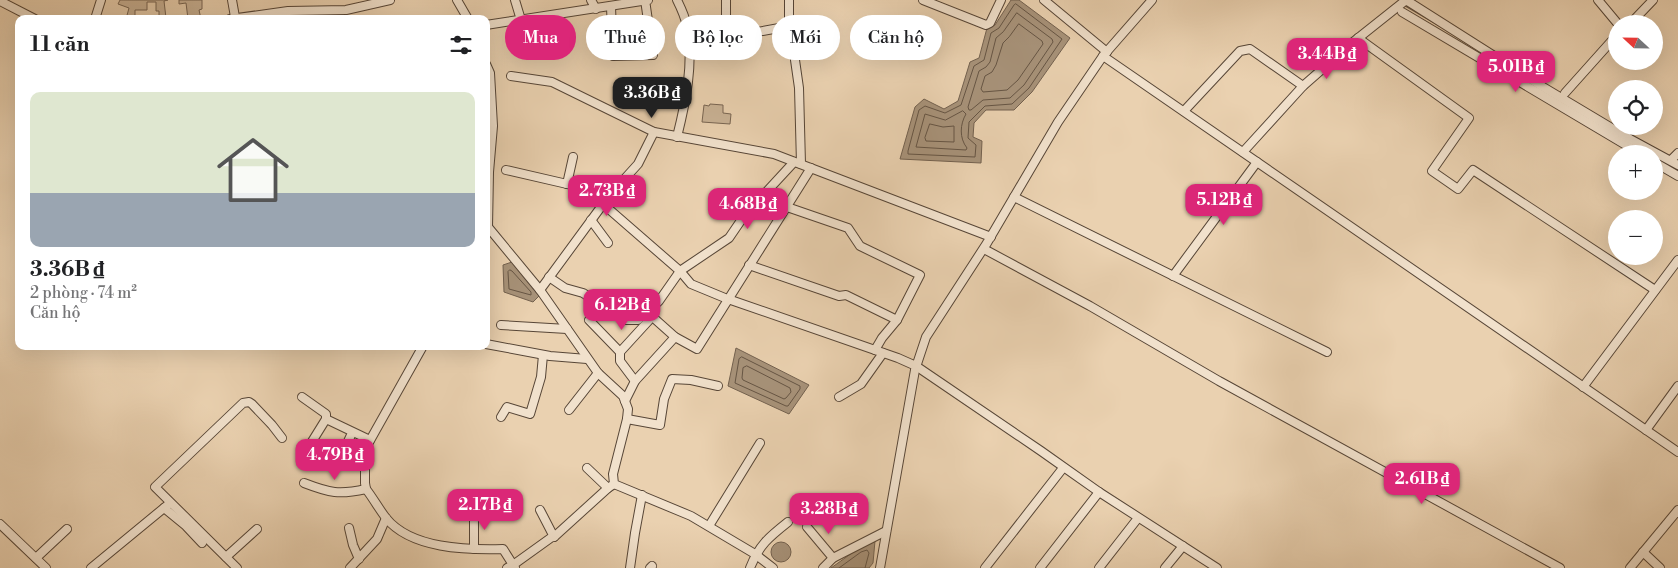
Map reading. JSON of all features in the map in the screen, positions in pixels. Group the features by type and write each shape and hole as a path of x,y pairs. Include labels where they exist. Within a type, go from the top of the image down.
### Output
{"street":[{"path":"96,15 101,0"},
{"path":"232,0 233,15"},
{"path":"351,0 351,9"},
{"path":"301,15 320,15 390,0"},
{"path":"457,0 466,15"},
{"path":"515,0 520,15"},
{"path":"591,0 596,9"},
{"path":"556,15 646,0 652,55 613,56 611,6"},
{"path":"677,137 687,97 690,59 686,24 678,0"},
{"path":"726,0 726,15"},
{"path":"789,0 790,15"},
{"path":"923,0 986,25 990,23 1001,0"},
{"path":"1044,0 1105,54 1184,112 1678,452"},
{"path":"880,568 916,366 926,336 984,249 1058,122 1105,54 1152,0"},
{"path":"1243,152 1303,86 1358,38 1406,0 1543,87 1630,139 1678,165"},
{"path":"1598,0 1610,15"},
{"path":"1639,15 1653,0"},
{"path":"0,1 27,15"},
{"path":"1402,12 1626,145"},
{"path":"490,24 505,22"},
{"path":"1358,38 1469,118 1432,171 1458,189 1473,170 1655,290"},
{"path":"1565,93 1608,45"},
{"path":"1184,112 1240,50 1250,49 1303,86"},
{"path":"635,381 620,361 620,352 660,301 680,271 729,238 744,216 797,163 799,88 795,60"},
{"path":"490,72 490,129"},
{"path":"511,76 552,82 654,132 774,154 991,237"},
{"path":"540,290 604,202 638,164 654,132"},
{"path":"1670,160 1678,152"},
{"path":"567,184 573,157"},
{"path":"1173,276 1257,162"},
{"path":"1663,167 1678,176"},
{"path":"649,314 675,337 697,350 811,168"},
{"path":"506,170 580,187 604,202 680,271 691,284 916,366 1063,468 1217,568"},
{"path":"1014,197 1327,352"},
{"path":"787,207 848,228 860,246 920,275 897,320 875,350"},
{"path":"591,220 608,243"},
{"path":"421,350 370,440 365,465 366,489 386,518 404,533 429,543 465,550 503,549 512,567 554,537 611,486 628,409 623,396 598,373 540,290 490,230"},
{"path":"984,249 1090,306 1219,381 1560,568"},
{"path":"1583,387 1678,260"},
{"path":"749,265 839,296 846,295 897,320"},
{"path":"549,277 565,288 583,293 626,320 638,320 649,314"},
{"path":"589,320 620,352"},
{"path":"501,325 567,329"},
{"path":"625,401 635,381 675,337"},
{"path":"490,345 543,355 587,358"},
{"path":"839,397 861,384 883,353"},
{"path":"501,417 507,407 530,414 541,377 543,355"},
{"path":"569,410 598,373"},
{"path":"627,419 660,425 664,399 672,379 691,380 718,386"},
{"path":"1646,430 1678,386"},
{"path":"302,397 326,414 326,419 308,448"},
{"path":"202,543 167,506 155,487 243,403 249,402 252,404 272,424 282,438"},
{"path":"326,419 370,440"},
{"path":"352,433 341,456 365,465"},
{"path":"709,526 760,443"},
{"path":"588,468 611,486 642,495 691,516 755,554 773,568"},
{"path":"985,568 1063,468"},
{"path":"304,483 329,492 345,494 366,489"},
{"path":"1040,568 1099,492"},
{"path":"630,568 642,495"},
{"path":"167,506 236,568"},
{"path":"91,568 167,506"},
{"path":"540,510 554,537"},
{"path":"1630,568 1678,510"},
{"path":"474,514 474,549"},
{"path":"350,568 377,539 386,518"},
{"path":"1098,568 1138,518"},
{"path":"750,568 755,554 769,537 788,522"},
{"path":"0,524 46,568"},
{"path":"807,527 833,558"},
{"path":"349,528 353,546 359,559"},
{"path":"36,558 67,529"},
{"path":"226,557 257,530"},
{"path":"823,568 833,558 886,531"},
{"path":"1165,568 1183,546"},
{"path":"1643,552 1660,568"}],"shaded area":[{"path":"120,0 168,0 164,1 166,15 159,15 159,11 156,11 156,2 147,2 147,10 135,10 135,15 127,15 129,8 118,4"},
{"path":"179,0 202,0 202,9 199,10 200,15 188,15 186,3 179,4"},
{"path":"710,104 723,105 723,113 731,114 730,124 702,122 704,105 709,106"}],"water":[{"path":"1011,0 1019,0 1070,38 1032,92 1014,110 986,110 974,123 973,137 982,141 981,163 900,159 915,107 924,99 944,109 958,101 970,62 979,58 987,28 995,25"},
{"path":"512,262 540,295 533,302 504,292 503,265"},
{"path":"736,348 809,385 789,414 728,386"},
{"path":"875,541 873,563 869,568 831,568 859,548"},
{"path":"781,542 788,545 791,552 788,559 781,562 774,559 771,552 774,545"}],"waterway":[{"path":"1404,5 1452,33"},
{"path":"1669,164 1678,170"}]}
